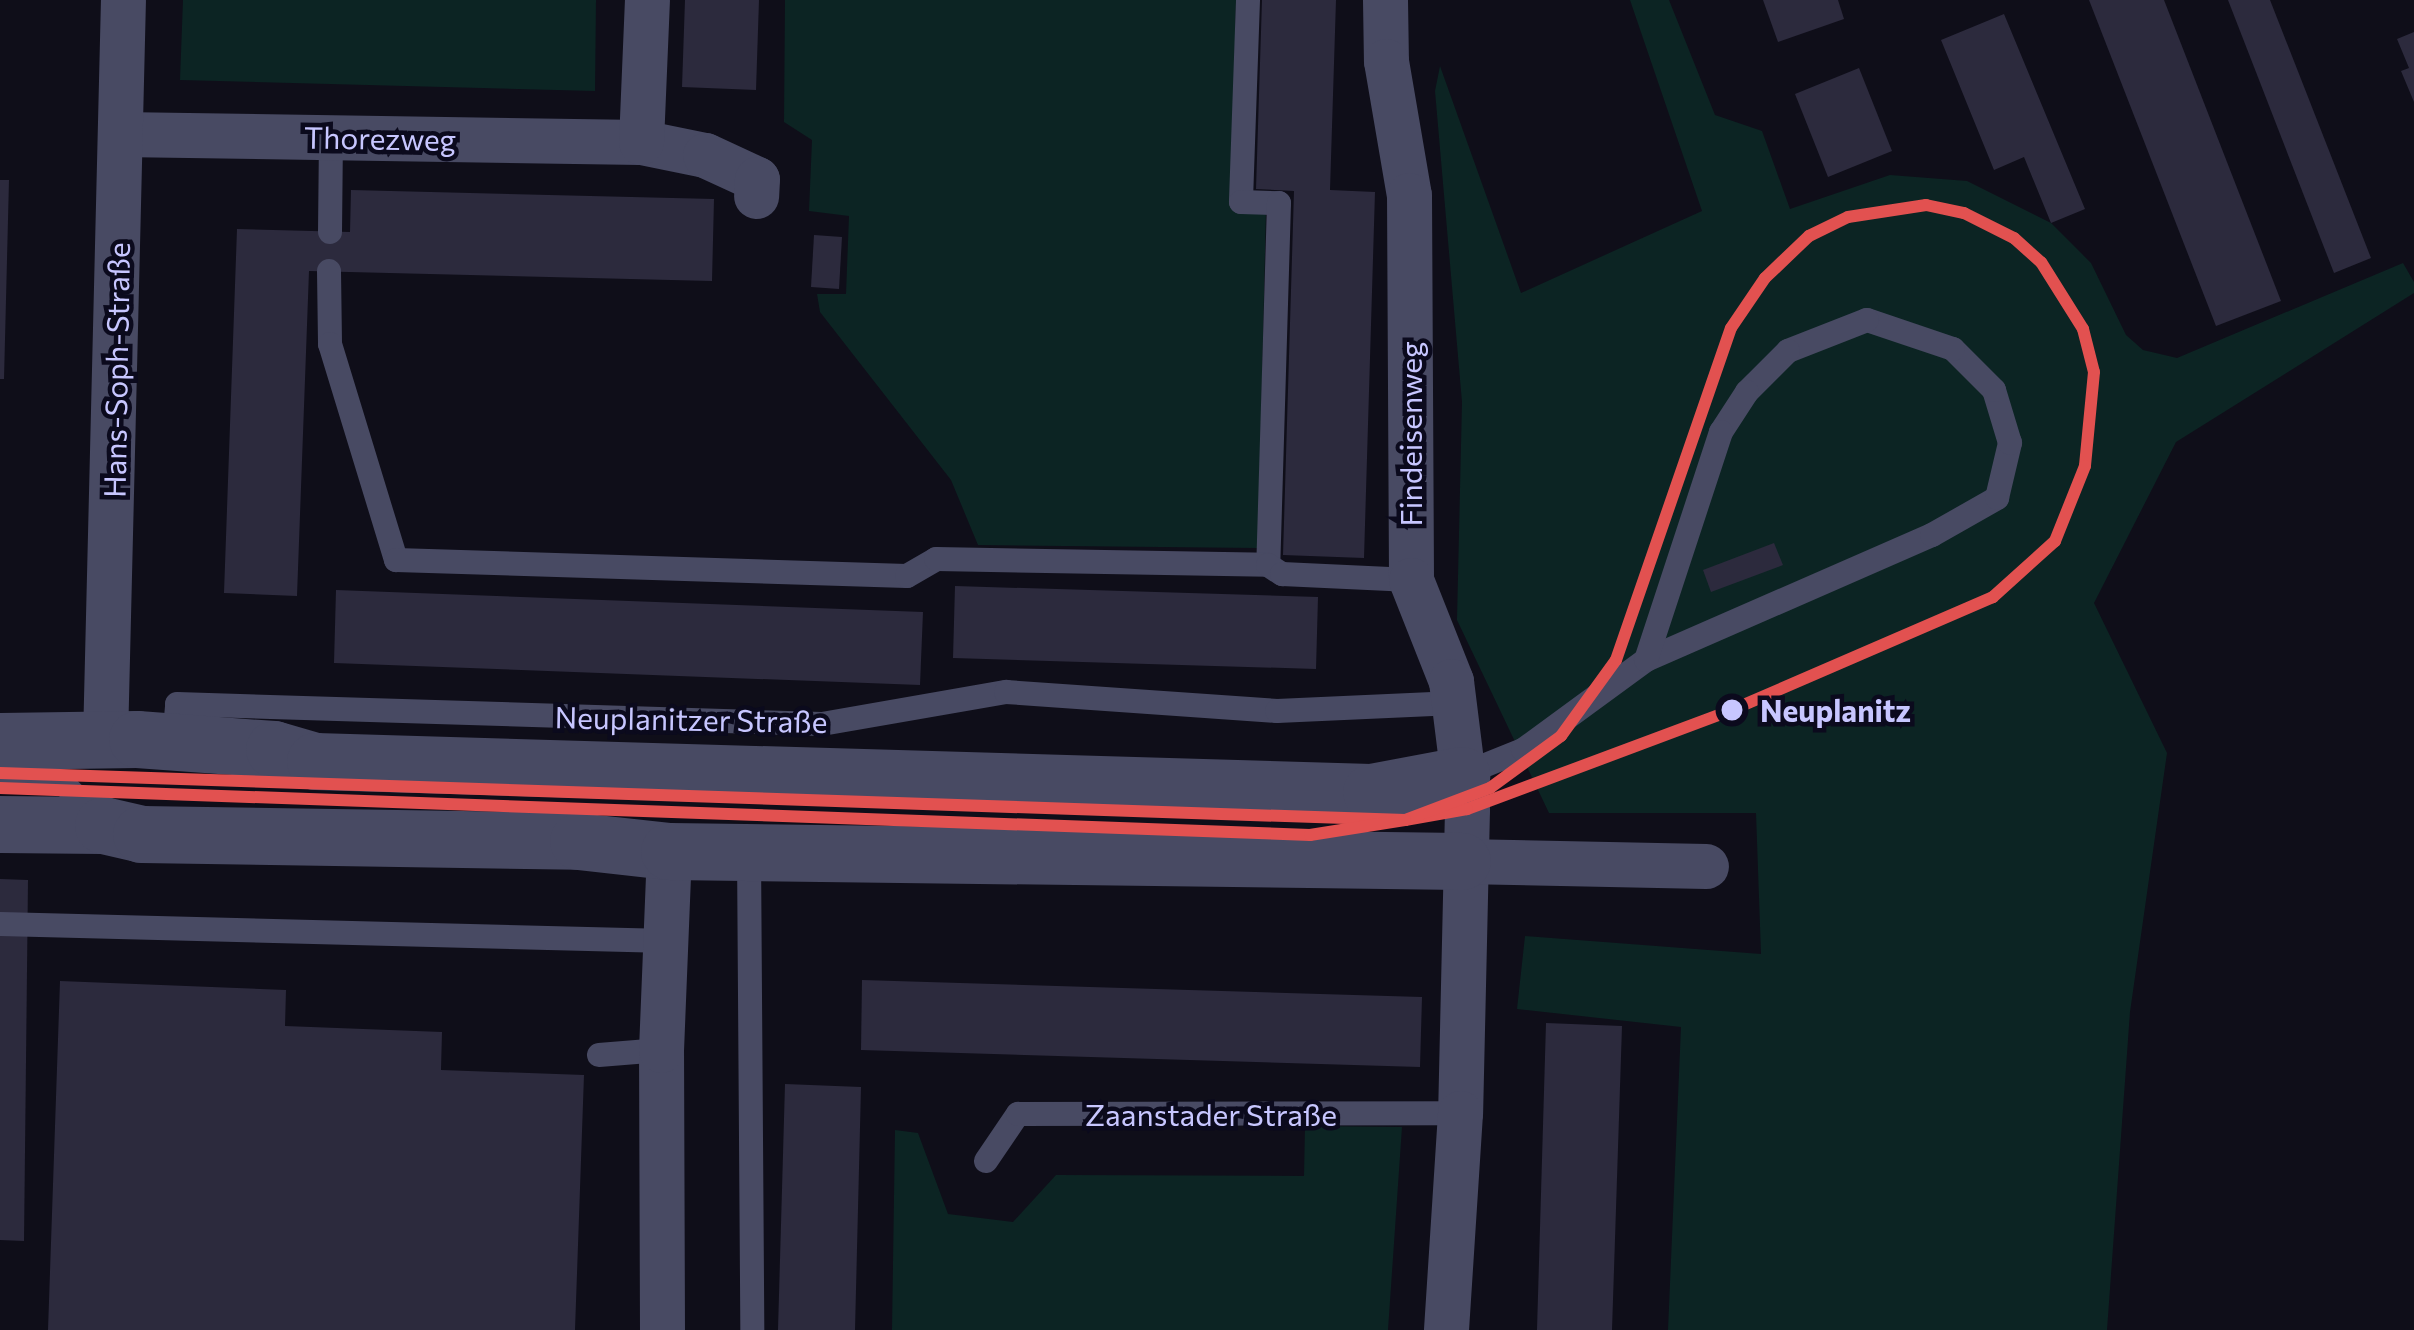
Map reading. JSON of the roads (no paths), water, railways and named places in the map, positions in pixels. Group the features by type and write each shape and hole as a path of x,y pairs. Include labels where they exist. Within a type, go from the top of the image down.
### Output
{"street":[{"name":"Hans-Soph-Straße","path":"105,740 122,0"},
{"path":"641,142 647,0"},
{"name":"Findeisenweg","path":"1385,0 1386,61 1409,195 1411,580 1455,704 1467,809 1462,861"},
{"name":"Thorezweg","path":"120,134 641,142 705,155 758,179 756,196"},
{"path":"103,825 105,740"},
{"name":"Neuplanitzer Straße","path":"0,742 174,741 274,749 315,761 1371,792 1461,776"},
{"name":"Neuplanitzer Straße","path":"669,772 669,851"},
{"path":"0,824 103,825 141,834 398,835 669,851 1706,866"},
{"path":"662,1330 662,1050 669,851"},
{"path":"1447,1330 1460,1113 1462,861"}],"lane":[{"path":"1248,0 1241,202 1279,203 1268,565"},
{"path":"330,232 332,137"},
{"path":"329,271 330,344 396,560 907,576 936,559 1268,565 1282,574 1411,580"},
{"path":"1461,776 1523,750 1646,660 1932,535 1997,498 2010,443 1994,390 1953,349 1867,320 1788,351 1747,392 1721,432 1646,660"},
{"name":"Neuplanitzer Straße","path":"174,741 177,704 822,724 1006,692 1277,711 1455,704"},
{"path":"62,783 105,740"},
{"path":"0,781 62,783 103,825"},
{"path":"748,851 752,1330"},
{"path":"0,924 668,941"},
{"path":"599,1055 662,1050"},
{"name":"Zaanstader Straße","path":"986,1161 1018,1114 1460,1113"}],"place":[{"name":"Neuplanitz","path":"1732,710"}]}
